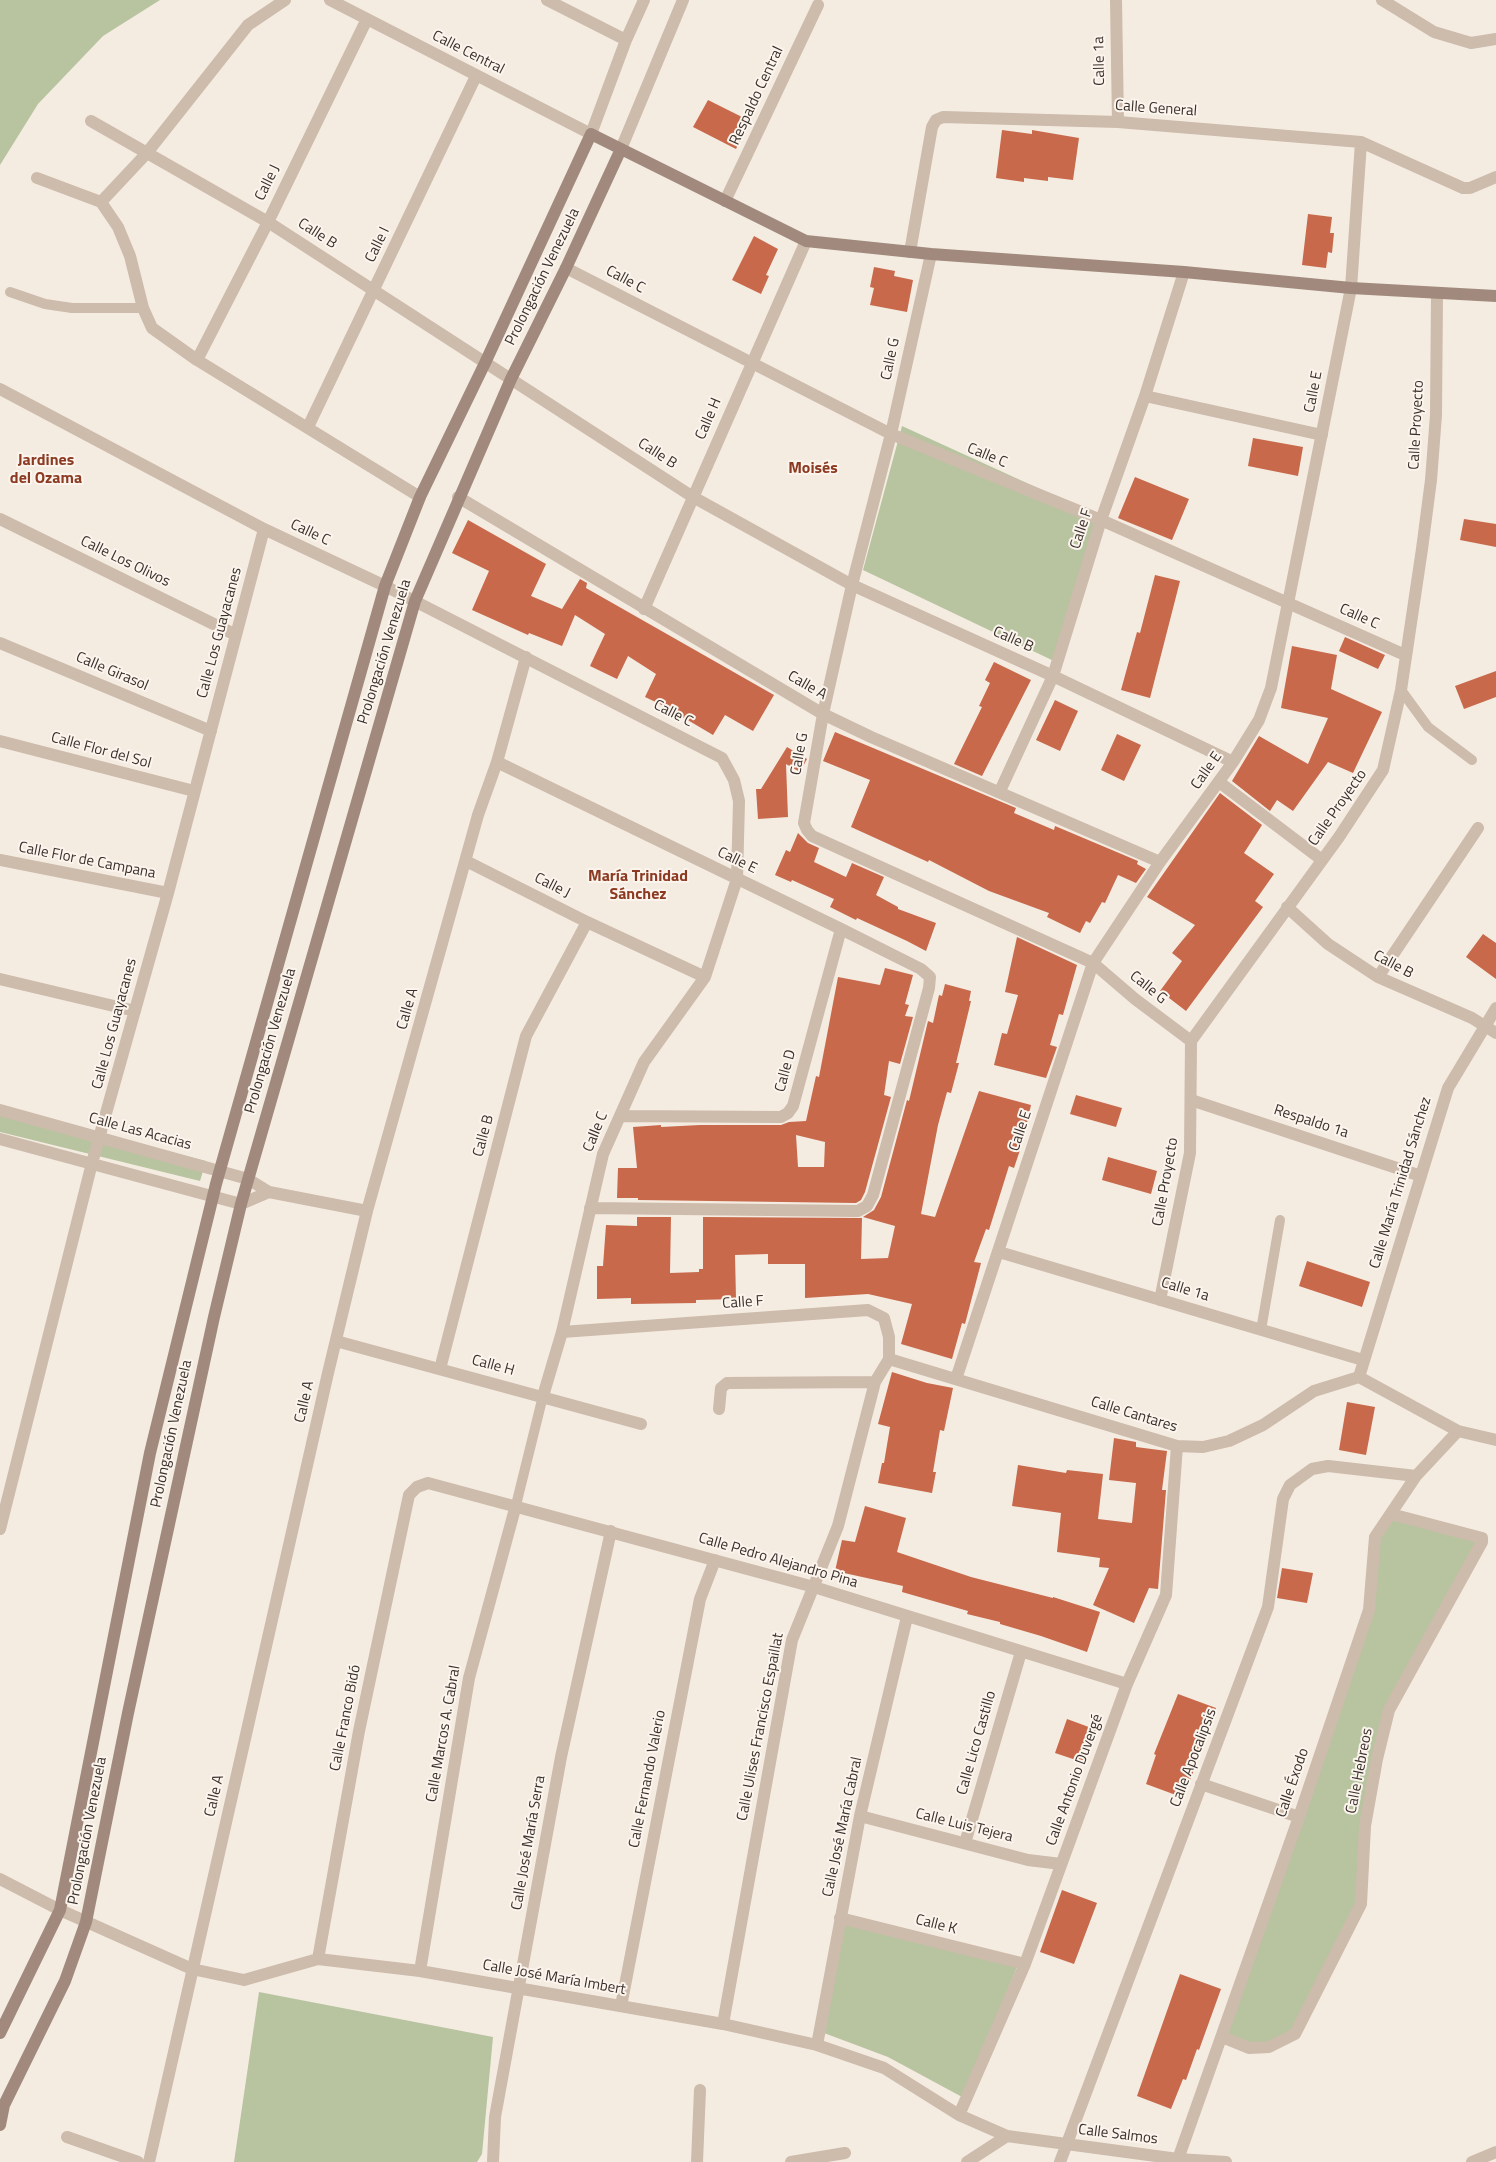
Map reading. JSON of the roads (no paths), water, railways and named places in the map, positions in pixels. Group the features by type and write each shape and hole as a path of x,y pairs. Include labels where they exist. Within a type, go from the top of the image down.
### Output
{"street":[{"path":"101,202 146,154 248,25 285,0"},
{"name":"Calle Central","path":"330,0 591,134"},
{"path":"548,0 626,40"},
{"name":"Prolongación Venezuela","path":"0,2033 60,1910 150,1453 220,1171 385,586 420,497 485,363 591,134 626,40 644,0"},
{"name":"Prolongación Venezuela","path":"0,2125 4,2104 65,1981 86,1922 128,1713 214,1317 241,1204 415,601 511,379 566,268 621,149 683,0"},
{"name":"Calle 1a","path":"1116,0 1118,122"},
{"path":"1382,0 1434,32 1471,43 1496,39"},
{"name":"Respaldo Central","path":"726,201 818,5"},
{"name":"Calle J","path":"197,360 268,222 366,19"},
{"name":"Calle I","path":"308,427 476,76"},
{"name":"Calle General","path":"910,252 932,127 936,120 943,117 1118,122 1361,142 1463,188 1470,188 1496,177"},
{"name":"Calle B","path":"91,121 268,222 693,497 852,585 1053,676 1233,762"},
{"path":"591,134 806,241 931,254 1184,272 1352,288 1496,296"},
{"name":"Calle E","path":"956,1378 1093,963 1160,862 1233,762 1260,720 1271,688 1352,288 1361,142"},
{"path":"37,178 101,202 118,227 130,256 143,308 152,328 197,360 420,497"},
{"name":"Calle H","path":"644,609 806,241"},
{"name":"Calle G","path":"931,254 892,434 852,585 823,714 804,823 806,830 812,836 1093,963 1134,999 1191,1041"},
{"name":"Calle C","path":"566,268 892,434 1102,520 1405,655"},
{"name":"Calle F","path":"1000,791 1053,676 1102,520 1145,396 1184,272"},
{"name":"Calle Proyecto","path":"1160,1300 1190,1153 1191,1041 1322,860 1382,773 1401,690 1432,470 1436,415 1437,294"},
{"name":"Calle C","path":"0,389 264,529 385,586 722,758 734,780 739,800 737,879 706,977 644,1062 602,1154 562,1332 542,1396"},
{"path":"1145,396 1322,435"},
{"name":"Calle A","path":"458,498 823,714 871,737 1000,791 1160,862"},
{"name":"Calle Los Olivos","path":"0,519 236,635"},
{"name":"Calle Los Guayacanes","path":"0,1529 2,1507 92,1164 168,894 264,529"},
{"name":"Calle Girasol","path":"0,643 211,731"},
{"name":"Calle A","path":"149,2162 367,1212 478,815 497,762 526,657"},
{"name":"Calle Flor del Sol","path":"0,741 194,792"},
{"name":"Calle E","path":"497,762 841,929 921,970 930,978 929,988 873,1195 867,1206 858,1210 590,1208"},
{"path":"1219,782 1322,860"},
{"path":"1378,977 1478,828"},
{"name":"Calle Flor de Campana","path":"0,860 168,894"},
{"name":"Calle J","path":"466,861 587,922 706,977"},
{"name":"Calle B","path":"1287,907 1328,944 1378,977 1485,1026 1496,1033"},
{"name":"Calle B","path":"440,1369 526,1036 587,922"},
{"name":"Calle D","path":"620,1116 781,1117 788,1113 793,1106 841,929"},
{"path":"0,979 135,1011"},
{"name":"Calle María Trinidad Sánchez","path":"1359,1377 1448,1088 1496,1008"},
{"name":"Respaldo 1a","path":"1191,1100 1421,1176"},
{"name":"Calle Las Acacias","path":"0,1110 248,1179 269,1192 367,1212"},
{"path":"0,1139 241,1204 269,1192"},
{"name":"Calle 1a","path":"999,1252 1363,1360"},
{"name":"Calle F","path":"562,1332 868,1310 884,1318 889,1337 889,1359"},
{"name":"Calle H","path":"336,1341 641,1424"},
{"name":"Calle Cantares","path":"889,1359 1177,1446 1203,1447 1228,1441 1264,1425 1314,1391 1359,1377"},
{"name":"Calle Ulises Francisco Espaillat","path":"723,2024 792,1640 838,1526 875,1382 889,1359"},
{"path":"1359,1377 1458,1431 1496,1440"},
{"path":"719,1409 721,1388 727,1383 875,1382"},
{"name":"Calle Éxodo","path":"1178,2161 1299,1817 1369,1610 1375,1537 1416,1476 1458,1431"},
{"name":"Calle Antonio Duvergé","path":"959,2115 1024,1964 1127,1684 1166,1595 1177,1446"},
{"name":"Calle Apocalipsis","path":"1060,2162 1268,1607 1283,1499 1290,1485 1312,1469 1328,1466 1416,1476"},
{"name":"Calle Pedro Alejandro Pina","path":"417,1487 428,1483 814,1586 907,1617 1127,1684"},
{"name":"Calle Franco Bidó","path":"318,1959 359,1731 409,1494 417,1487"},
{"name":"Calle Marcos A. Cabral","path":"420,1971 468,1678 516,1505"},
{"name":"Calle Hebreos","path":"1222,2036 1249,2048 1269,2047 1295,2034 1360,1904 1365,1826 1377,1759 1389,1710 1482,1542 1482,1538 1391,1514"},
{"name":"Calle José María Serra","path":"492,2162 495,2117 561,1756 611,1531"},
{"name":"Calle Fernando Valerio","path":"621,2006 700,1599 715,1560"},
{"name":"Calle José María Cabral","path":"817,2045 860,1816 907,1617"},
{"name":"Calle Lico Castillo","path":"965,1843 1021,1652"},
{"path":"1201,1784 1299,1817"},
{"name":"Calle Luis Tejera","path":"860,1816 1028,1860 1061,1864"},
{"name":"Calle José María Imbert","path":"0,1879 60,1910 192,1969 244,1980 318,1959 420,1971 520,1988 723,2024 817,2045 884,2068 959,2115 1007,2136"},
{"name":"Calle K","path":"840,1918 1024,1964"},
{"path":"697,2162 700,2090"},
{"path":"967,2162 1007,2136"},
{"name":"Calle Salmos","path":"1007,2136 1178,2161 1226,2162"},
{"path":"67,2137 138,2162"},
{"path":"1472,2162 1496,2152"},
{"path":"791,2162 845,2153"}],"lane":[{"path":"10,292 45,304 72,308 143,308"},
{"path":"1401,690 1428,728 1472,760"},
{"path":"1261,1330 1280,1220"},
{"path":"516,1505 542,1396"}],"district":[{"name":"Moisés","path":"813,469"},
{"name":"Jardines del Ozama","path":"46,470"},
{"name":"María Trinidad Sánchez","path":"638,886"}]}
